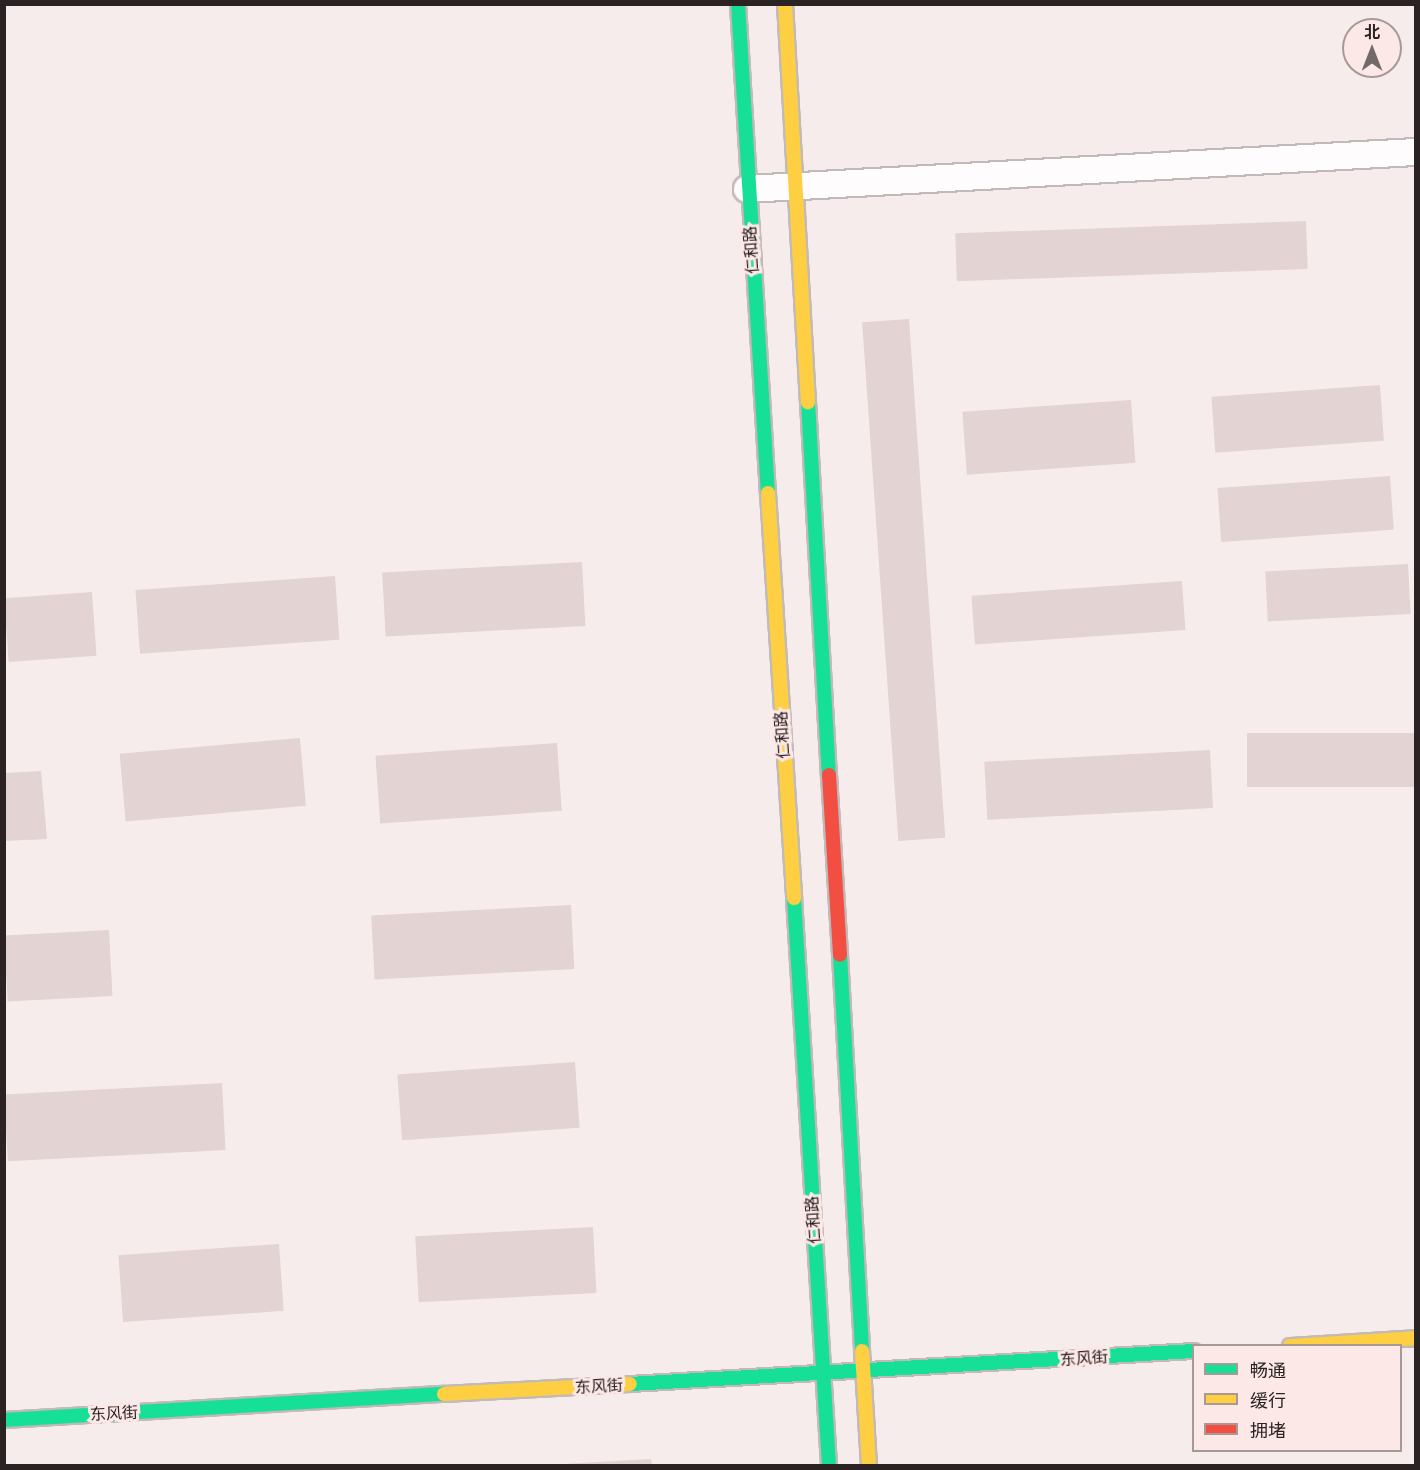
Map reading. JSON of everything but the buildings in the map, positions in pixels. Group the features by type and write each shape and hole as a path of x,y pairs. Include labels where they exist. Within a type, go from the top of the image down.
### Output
{"street":[{"name":"仁和路","path":"738,4 747,189 829,1466"},
{"path":"785,4 869,1466"},
{"path":"747,189 1416,152"},
{"path":"1322,1344 1416,1338"},
{"name":"东风街","path":"4,1419 1192,1352"}],"traffic: fast":[{"path":"738,4 768,493"},
{"path":"808,402 829,775"},
{"path":"794,898 829,1466"},
{"path":"840,955 862,1351"},
{"path":"630,1384 1192,1351"},
{"path":"4,1420 444,1394"}],"traffic: slow":[{"path":"785,4 808,402"},
{"path":"768,493 794,898"},
{"path":"1322,1344 1416,1338"},
{"path":"862,1351 869,1466"},
{"path":"444,1394 630,1384"}],"traffic: jam":[{"path":"829,775 840,955"}]}
